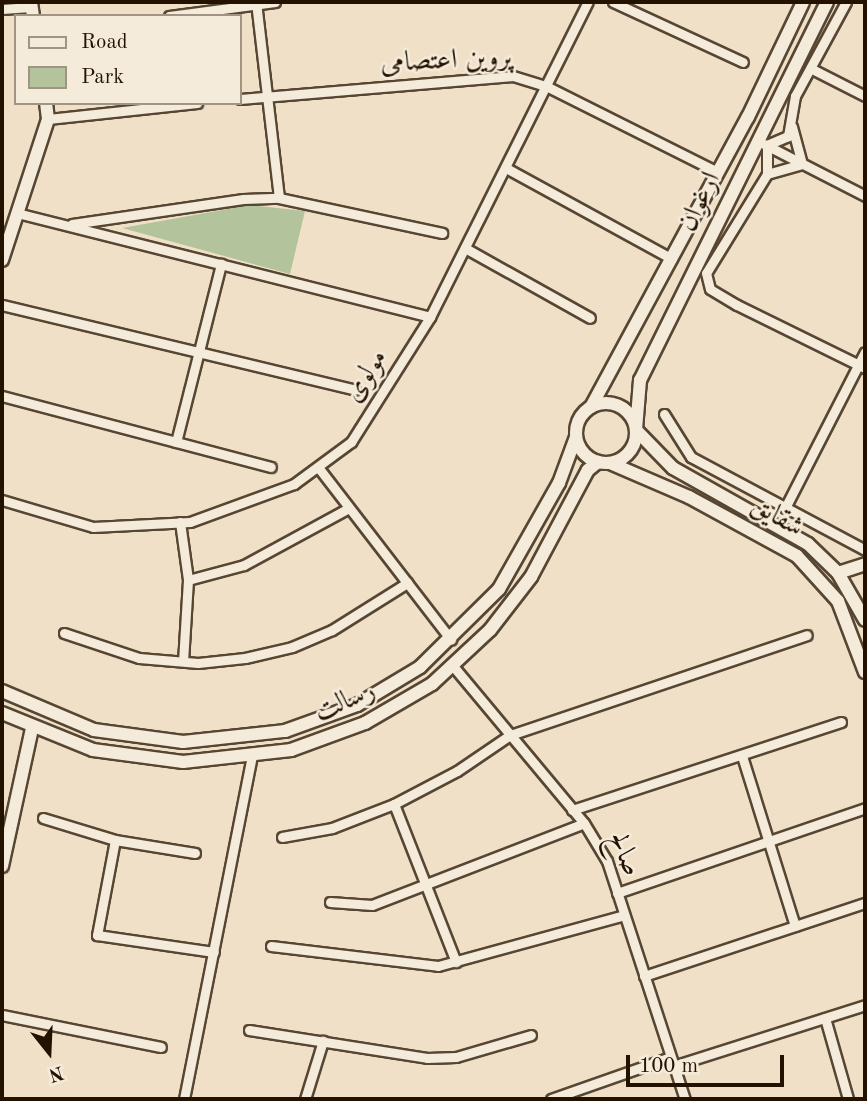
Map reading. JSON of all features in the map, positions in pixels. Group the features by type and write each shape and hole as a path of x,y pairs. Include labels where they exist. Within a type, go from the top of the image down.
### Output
{"main road":[{"name":"ارغوان","path":"591,407 718,172 803,2"},
{"name":"ارغوان","path":"636,430 640,380 762,143 827,2"},
{"path":"2,260 48,119 46,105"},
{"path":"615,405 632,419 636,430 630,452 604,463 580,448 576,437 577,424 591,407 615,405"},
{"name":"شقایق","path":"636,430 673,468 786,529 838,573 865,620"},
{"name":"رسالت","path":"2,691 68,722 118,735 183,742 250,738 322,720 357,705 420,667 451,640 499,589 559,483 576,437"},
{"name":"شقایق","path":"604,463 689,497 797,556 838,601 865,672"},
{"name":"رسالت","path":"2,713 32,728 93,750 151,761 211,762 252,757 291,750 365,723 421,691 453,666 513,602 551,543 588,470 604,463"},
{"path":"838,573 865,564"},
{"path":"2,866 32,728"},
{"path":"250,738 252,757"}],"street":[{"path":"182,14 275,2"},
{"name":"مولوی","path":"2,500 93,527 180,522 294,484 351,442 430,317 588,2"},
{"path":"613,2 743,62"},
{"path":"762,143 788,136 792,126 795,96 813,69 846,2"},
{"path":"256,3 279,198"},
{"path":"2,9 32,8"},
{"path":"813,69 865,96"},
{"name":"پروین اعتصامی","path":"242,99 513,76 546,86 718,172"},
{"path":"48,119 178,105"},
{"path":"792,126 803,164"},
{"path":"762,143 865,197"},
{"path":"762,143 767,174 706,273 710,289 862,367"},
{"path":"767,174 803,164"},
{"path":"506,168 672,259"},
{"path":"67,225 243,199 279,198 442,233"},
{"path":"18,213 430,317"},
{"path":"465,248 590,318"},
{"path":"176,442 221,264"},
{"path":"2,305 199,355 355,390"},
{"path":"785,508 862,367 865,352"},
{"path":"2,396 271,467"},
{"path":"663,414 691,457 865,550"},
{"path":"318,467 451,640"},
{"path":"188,580 244,565 349,508"},
{"path":"180,522 188,580 183,661"},
{"path":"64,633 139,658 183,661 245,658 292,648 332,630 407,583"},
{"path":"282,837 332,828 394,804 457,771 510,735 807,635"},
{"name":"صالح","path":"453,666 584,823 607,860 685,1099"},
{"path":"572,810 841,722"},
{"path":"742,756 795,926"},
{"path":"184,1099 252,757"},
{"path":"394,804 456,962"},
{"path":"617,893 865,808"},
{"path":"43,818 115,840 195,853"},
{"path":"330,902 372,905 427,887 584,823"},
{"path":"115,840 97,935 214,952"},
{"path":"644,976 865,903"},
{"path":"271,946 438,966 624,915"},
{"path":"551,1099 865,1004"},
{"path":"2,1015 161,1048"},
{"path":"825,1018 848,1099"},
{"path":"249,1030 427,1058 456,1057 531,1035"},
{"path":"305,1099 323,1041"}],"green space":[{"path":"250,205 305,211 290,274 122,228"}]}
